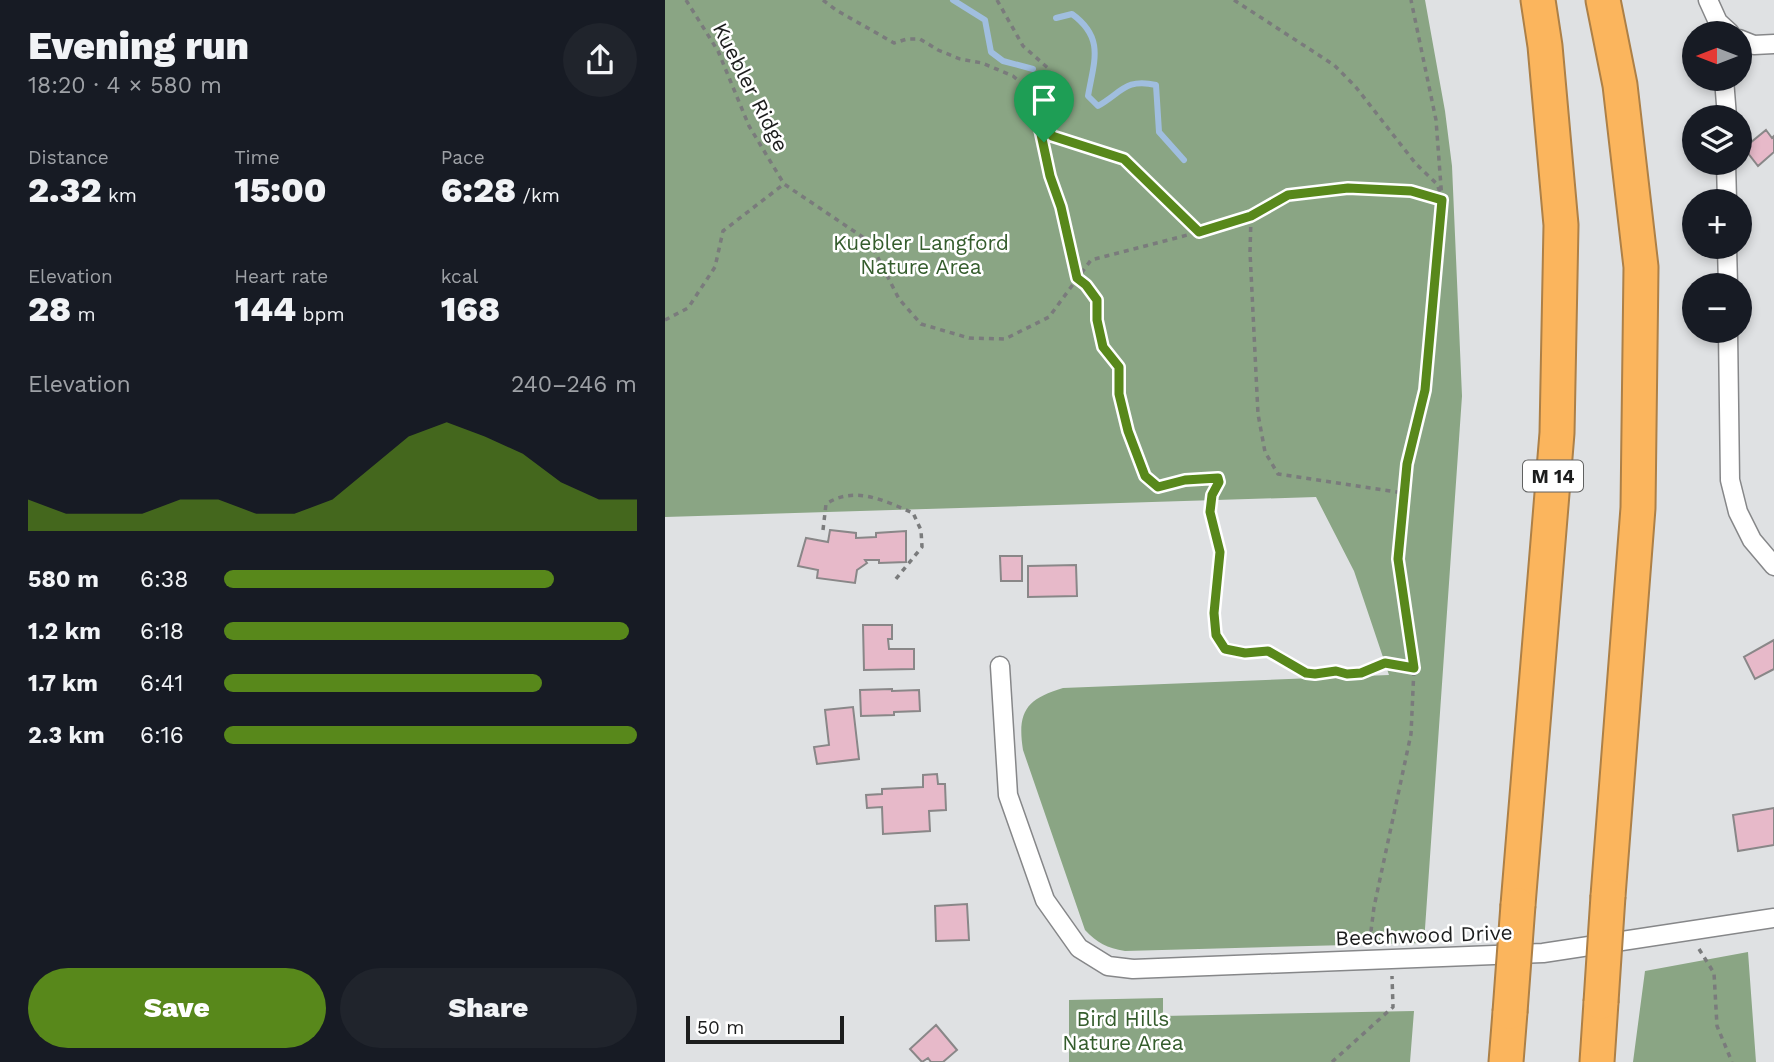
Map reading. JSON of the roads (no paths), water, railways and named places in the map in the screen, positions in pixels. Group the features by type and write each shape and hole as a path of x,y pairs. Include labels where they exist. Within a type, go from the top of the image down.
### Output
{"highway":[{"name":"M 14","path":"1506,1062 1557,433 1561,225 1545,46 1538,0"},
{"path":"1597,1062 1638,509 1641,267 1620,85 1603,0"}],"street":[{"path":"1708,0 1718,21"},
{"path":"1752,44 1774,44"},
{"path":"1728,343 1730,480 1742,522 1752,540 1774,566"},
{"name":"Beechwood Drive","path":"1000,666 1008,795 1045,901 1079,948 1108,966 1133,969 1543,953 1774,918"}],"waterway":[{"path":"953,0 985,20 991,52 1003,61 1033,69"},
{"path":"1056,18 1072,14 1089,32 1095,51 1088,96 1098,106 1131,85 1156,85 1159,132 1184,160"}],"park label":[{"name":"Kuebler Langford Nature Area","path":"921,254"},
{"name":"Bird Hills Nature Area","path":"1123,1030"}]}
